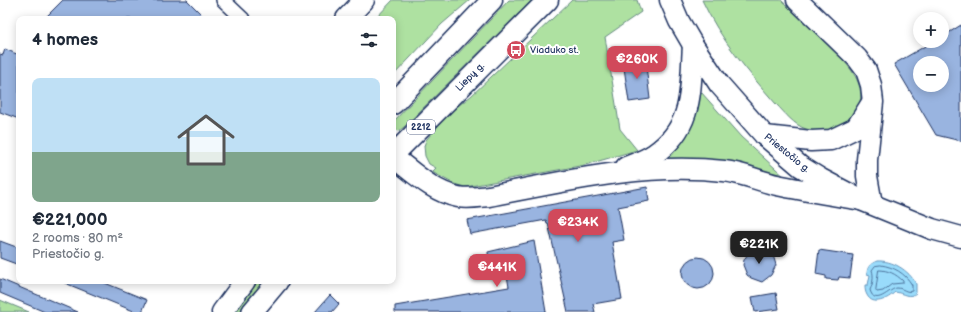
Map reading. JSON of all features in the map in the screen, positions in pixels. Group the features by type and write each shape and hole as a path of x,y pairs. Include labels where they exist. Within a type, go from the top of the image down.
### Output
{"main road":[{"path":"349,16 364,0"},
{"path":"396,101 492,0"},
{"name":"Liepų g.","path":"396,153 548,0"},
{"name":"Priestočio g.","path":"670,0 679,21 719,84 765,136 800,166 821,179 866,202 932,229 961,237"},
{"path":"396,158 436,188 459,197 470,198 489,196 611,173 678,169 725,171 752,177 776,185 866,202 867,160 872,102 871,85 866,70 857,58 797,0"},
{"path":"611,173 655,154 678,132 685,117 689,99 693,45"},
{"path":"765,136 811,141 831,140 856,128 872,102"},
{"path":"222,312 243,284"},
{"path":"252,312 275,284"}],"street":[{"path":"223,0 240,16"}],"green space":[{"path":"393,0 470,0 442,24 396,73 396,16 378,16"},
{"path":"509,0 532,0 399,131 396,130 396,119"},
{"path":"572,0 637,0 641,12 605,37 620,129 637,150 585,165 465,187 454,184 432,172 436,168 429,164 425,156 424,146 426,140 450,112 471,96"},
{"path":"702,0 781,0 852,70 858,82 861,95 858,108 847,124 832,129 816,131 806,129 794,122 776,104 735,55 717,28"},
{"path":"700,92 741,137 787,179 664,160 664,158 681,143 689,131 695,118 698,96"},
{"path":"252,284 262,284 240,312 232,312"},
{"path":"0,300 29,312 0,312"}],"water":[{"path":"877,261 888,262 905,270 916,284 916,293 908,296 895,292 881,301 873,301 870,299 866,294 865,289 865,285 868,285 870,275 867,274 867,272 869,266"}],"building":[{"path":"63,0 187,0 203,16 47,16"},
{"path":"961,25 961,141 936,135 894,64 922,48 949,48 949,33"},
{"path":"5,49 16,54 16,118 0,112 0,54 3,55"},
{"path":"638,58 646,66 650,99 629,102 623,61"},
{"path":"647,187 649,201 618,207 624,240 612,242 622,299 593,304 595,312 568,312 548,223 546,220 470,234 467,220"},
{"path":"0,241 16,247 16,264 0,258"},
{"path":"534,241 546,312 395,312 395,306 509,287 505,264 489,265 488,252"},
{"path":"759,248 764,249 773,255 776,265 771,275 762,282 747,275 743,265 749,252"},
{"path":"819,250 853,255 850,278 839,277 838,280 826,279 826,276 816,274"},
{"path":"695,257 701,257 711,264 714,273 713,279 707,286 701,289 695,289 685,282 682,276 682,270 689,260"},
{"path":"0,279 78,312 45,312 0,293"},
{"path":"67,284 107,284 147,300 142,312 136,312"},
{"path":"776,293 779,309 755,312 752,297"},
{"path":"330,295 339,304 332,312 315,312"}],"place":[{"name":"Viaduko st.","path":"516,50"}]}
